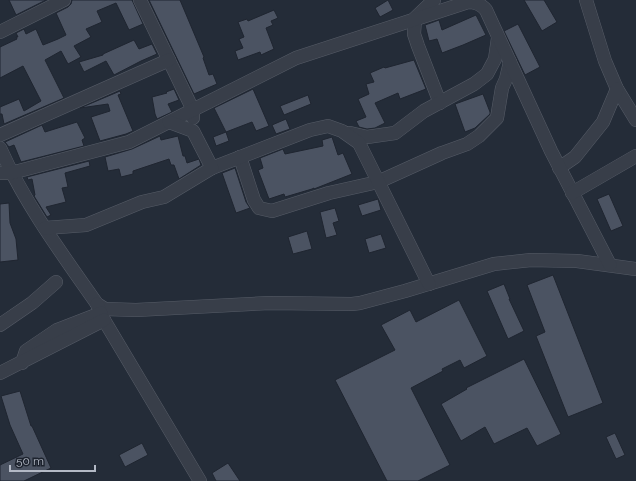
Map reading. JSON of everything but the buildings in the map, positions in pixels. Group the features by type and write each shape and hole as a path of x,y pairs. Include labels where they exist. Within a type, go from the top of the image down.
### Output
{"street":[{"path":"0,32 64,0"},
{"path":"140,0 193,110 193,131 212,168"},
{"path":"434,0 415,18 414,34 440,103"},
{"path":"586,0 605,61 617,89 636,120"},
{"path":"6,173 129,142 296,58 415,18 468,2 475,2 481,4 486,10 559,168 610,265"},
{"path":"45,228 86,225 142,202 164,197 212,168 310,130 328,126 367,137 395,133 424,111 465,90 487,74 495,59 498,36"},
{"path":"0,135 169,60"},
{"path":"240,157 254,200 259,208 272,211 329,192 378,182 442,153 466,144 478,136 497,118 502,88 510,62"},
{"path":"559,168 575,157 603,122 617,89"},
{"path":"170,122 193,131"},
{"path":"345,132 359,143 429,284"},
{"path":"0,148 6,173 45,228 101,313 200,481"},
{"path":"572,193 636,156"},
{"path":"0,373 22,363 106,309 136,310 270,304 352,304 429,284 494,264 531,260 577,261 636,269"},
{"path":"0,325 32,303 56,282"}]}
